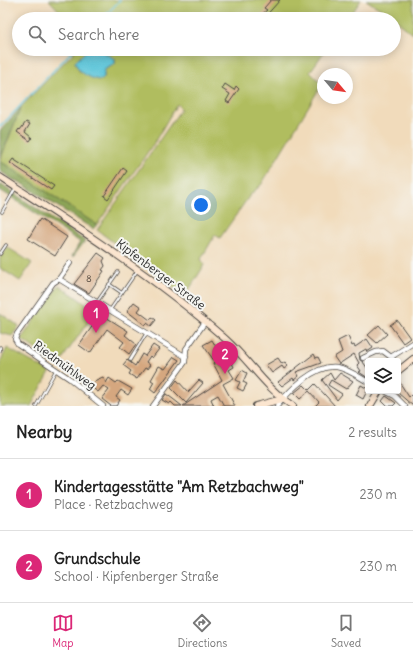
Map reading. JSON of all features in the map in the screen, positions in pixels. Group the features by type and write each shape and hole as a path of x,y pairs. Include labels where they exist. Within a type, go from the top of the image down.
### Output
{"street":[{"name":"Kipfenberger Straße","path":"0,178 139,269 235,348 282,399 293,406"},
{"path":"69,262 59,279 146,334 186,357"},
{"name":"Riedmühlweg","path":"59,279 54,283 17,334 15,339 18,344 56,370 103,406"},
{"path":"153,406 185,362 186,349 205,322"},
{"path":"393,358 413,343"},
{"path":"362,358 383,350 391,358"},
{"path":"401,368 413,359"},
{"path":"277,406 282,399 322,368 341,368 365,380"},
{"path":"370,406 377,394"},
{"path":"391,394 405,406"},
{"path":"256,406 282,399"}],"lane":[{"path":"2,212 16,188"},
{"path":"0,254 6,244"},
{"path":"109,311 139,269"},
{"path":"96,303 118,272"},
{"path":"109,284 122,292"},
{"path":"130,360 146,334"},
{"path":"36,406 56,370"}],"green space":[{"path":"49,0 361,0 353,12 60,12"},
{"path":"366,0 413,0 413,34 401,24 401,12 385,12"},
{"path":"70,56 81,56 75,62 79,71 99,80 105,76 103,74 104,70 115,64 115,59 110,56 321,56 310,72 317,79 317,92 261,185 250,195 220,238 215,235 201,259 204,264 202,269 185,296 97,230 181,109 177,104 154,143 97,225 0,161 21,107"},
{"path":"21,107 0,159 0,131"},
{"path":"0,161 97,225 93,229 16,180 15,181 0,171"},
{"path":"0,184 85,241 73,257 72,256 80,242 0,190"},
{"path":"7,247 32,263 20,281 0,268 0,258"},
{"path":"59,285 96,311 58,365 21,339"},
{"path":"0,313 19,326 12,336 0,333"},
{"path":"7,348 50,372 31,406 0,406 0,362"}],"water":[{"path":"81,56 110,56 115,59 115,64 104,70 104,77 102,80 94,79 82,73 75,62"}],"building":[{"path":"271,0 280,0 269,12 265,12 267,10 264,8"},
{"path":"225,84 234,90 236,86 239,89 229,103 226,101 230,94 222,89"},
{"path":"26,122 30,124 25,132 32,138 30,141 17,132"},
{"path":"13,159 54,186 51,190 10,163"},
{"path":"123,168 127,171 108,199 104,196"},
{"path":"40,219 67,237 55,256 28,239"},
{"path":"98,253 105,258 103,261 105,266 102,270 104,271 89,293 74,284"},
{"path":"134,302 141,307 138,311 150,320 152,317 156,320 151,326 147,323 145,325 127,311"},
{"path":"101,314 128,331 125,335 136,344 129,354 120,347 124,342 107,329 90,353 79,345"},
{"path":"397,320 410,338 403,343 390,325"},
{"path":"379,325 387,334 377,343 368,335"},
{"path":"348,336 352,346 354,345 355,347 367,339 373,348 367,352 366,349 359,353 360,360 365,365 365,376 359,372 361,371 357,365 359,363 354,354 339,364 334,357 342,352 338,341"},
{"path":"212,340 218,350 223,347 234,367 229,370 234,378 223,384 235,406 224,406 218,395 211,399 214,406 183,406 222,380 213,363 215,362 203,345"},
{"path":"153,345 159,349 152,358 150,356 146,362 150,365 147,369 145,368 137,379 129,374 131,371 123,365 127,360 135,366 142,354 145,356"},
{"path":"314,354 316,358 318,357 321,363 296,372 299,376 294,380 293,378 282,386 278,382"},
{"path":"174,357 179,360 155,393 150,389 154,382 151,380 159,366 165,369"},
{"path":"278,358 282,364 285,362 288,366 284,369 282,366 272,373 266,365"},
{"path":"242,370 247,373 243,382 247,384 243,391 237,388 240,382 236,380"},
{"path":"330,373 334,380 340,373 353,381 346,389 331,380 328,385 342,394 337,400 322,380"},
{"path":"103,377 106,383 109,378 116,383 118,381 132,389 128,395 121,390 116,397 120,400 116,406 111,406 102,399 109,390 103,386 98,392 91,387 96,380"},
{"path":"177,380 188,392 199,380 203,383 186,403 171,388"},
{"path":"315,384 335,406 315,406 319,402 309,391 300,399 294,393 304,385 309,390"},
{"path":"361,385 365,387 366,394 363,399 356,395"},
{"path":"401,385 409,397 411,395 413,397 413,406 399,394 401,394"},
{"path":"166,394 182,406 175,406 171,402 169,404 162,400"},
{"path":"386,396 396,403 393,406 387,406 382,401"}],"waterway":[{"path":"109,12 120,0"},
{"path":"0,127 67,56"}],"place":[{"name":"Kindertagesstätte \"Am Retzbachweg\"","path":"96,333"},
{"name":"Grundschule","path":"225,374"}]}
